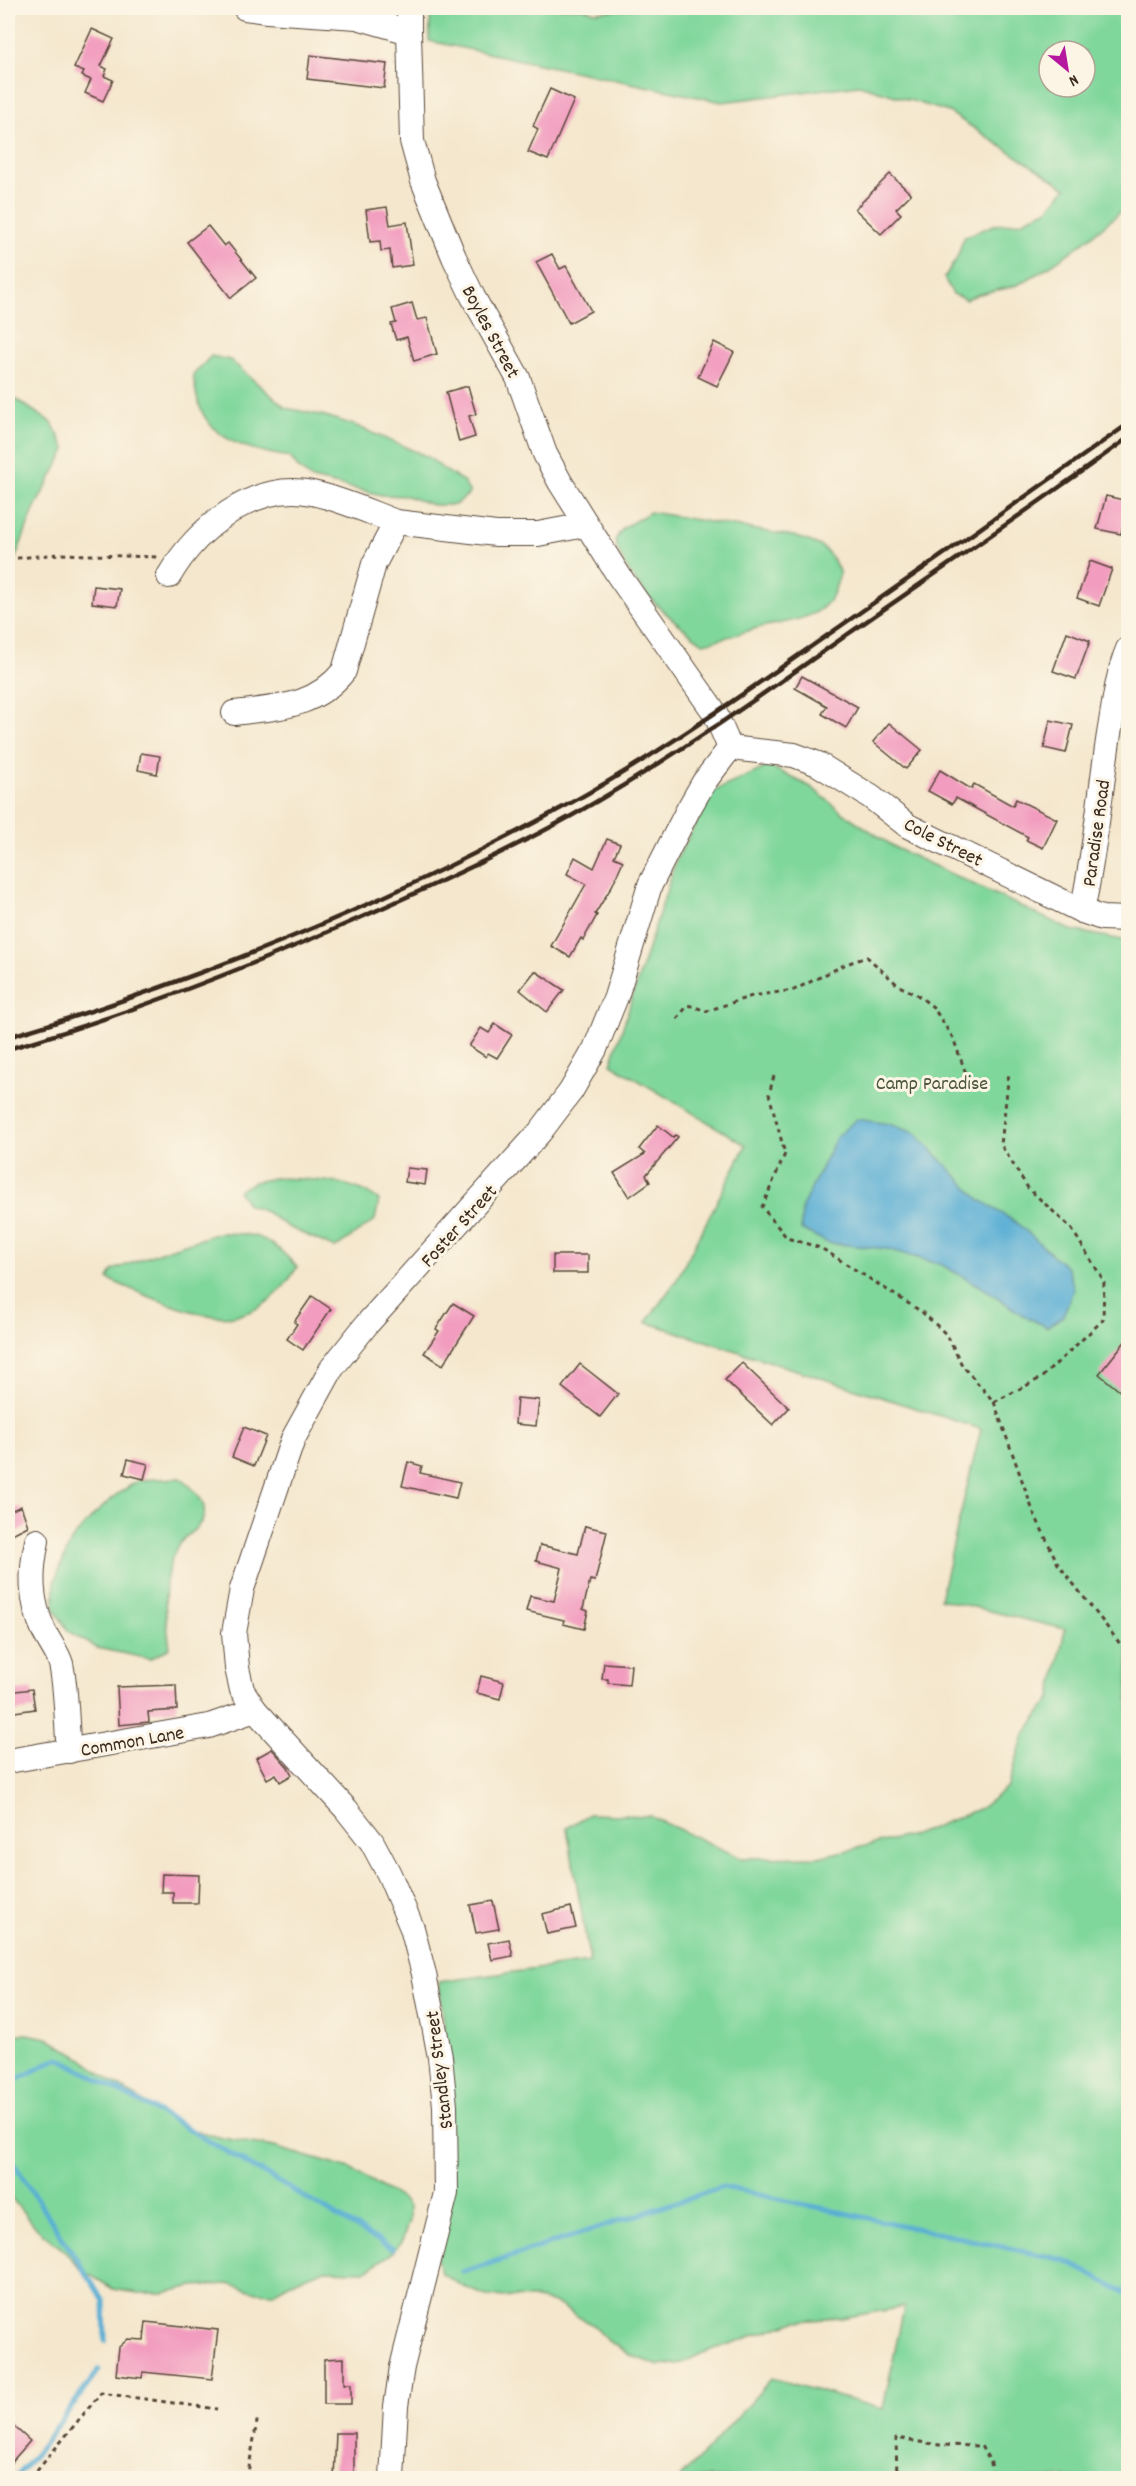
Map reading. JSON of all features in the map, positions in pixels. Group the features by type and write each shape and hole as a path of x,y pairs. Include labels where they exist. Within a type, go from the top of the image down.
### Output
{"street":[{"path":"245,8 357,17 409,32"},
{"name":"Boyles Street","path":"409,8 412,141 423,181 454,257 473,297 518,378 545,454 585,525 715,713 730,748"},
{"path":"175,567 201,533 248,501 288,491 311,493 396,522 496,534 538,534 585,525"},
{"path":"234,713 293,705 315,698 333,685 344,671 374,564 396,522"},
{"name":"Paradise Road","path":"1082,911 1092,866 1113,708 1128,649"},
{"name":"Cole Street","path":"730,748 794,755 818,764 871,797 908,826 1082,911 1102,918 1128,919"},
{"name":"Foster Street","path":"255,1710 242,1690 237,1668 234,1633 242,1589 293,1439 332,1368 367,1324 540,1132 572,1091 595,1049 616,997 650,885 688,810 704,783 730,748"},
{"path":"38,1541 33,1563 33,1594 44,1631 61,1662 69,1751"},
{"name":"Common Lane","path":"8,1761 209,1726 255,1710"},
{"name":"Standley Street","path":"255,1710 346,1809 372,1842 389,1874 412,1928 424,1974 440,2057 445,2106 446,2193 402,2367 396,2406 392,2478"}],"path":[{"path":"8,560 59,554 175,567"},
{"path":"677,1019 688,1005 707,1011 752,996 794,990 846,964 867,957 899,986 916,994 933,1007 953,1038 968,1079"},
{"path":"994,1402 1041,1378 1103,1320 1104,1281 1071,1228 1028,1188 1001,1145 1009,1072"},
{"path":"774,1076 769,1094 785,1154 762,1207 787,1238 821,1248 922,1312 947,1335 962,1365 994,1402 1034,1511 1058,1564 1128,1654"},
{"path":"31,2478 101,2393 217,2409"},
{"path":"247,2478 258,2416"},
{"path":"897,2478 896,2438 939,2445 981,2446 991,2463 993,2478"}],"green space":[{"path":"431,8 583,8 595,12 640,8 1128,8 1128,205 1076,248 1034,276 1013,287 979,294 966,300 953,294 944,278 957,258 964,237 994,225 1021,222 1048,209 1066,188 949,112 859,85 722,102 429,41"},
{"path":"211,356 230,360 286,408 354,425 428,457 463,481 470,493 455,505 433,505 406,496 382,495 312,479 299,469 290,457 238,444 215,430 206,420 200,407 193,375"},
{"path":"8,394 52,423 66,450 35,507 15,559 8,596"},
{"path":"650,512 793,536 815,543 830,555 839,571 831,598 823,608 813,614 703,643 650,598 628,570 620,555 615,540 623,528"},
{"name":"Camp Paradise","path":"769,766 811,787 843,813 896,848 1071,930 1128,941 1128,2478 679,2478 704,2454 772,2378 883,2409 904,2307 841,2318 796,2321 703,2353 682,2363 659,2366 630,2355 608,2341 594,2326 555,2303 532,2298 487,2296 462,2286 441,2273 437,2260 451,2084 439,1982 590,1962 567,1828 589,1814 650,1816 741,1858 818,1857 917,1834 981,1808 1008,1787 1024,1735 1051,1698 1065,1629 940,1599 981,1429 646,1322 676,1281 746,1145 611,1064 677,858 714,791"},
{"path":"274,1178 329,1182 356,1188 379,1200 375,1220 335,1248 288,1227 266,1212 248,1205 238,1191 254,1182"},
{"path":"219,1233 255,1236 263,1239 279,1249 297,1267 271,1299 253,1310 233,1316 187,1310 108,1279 113,1270"},
{"path":"180,1478 201,1499 204,1515 196,1528 177,1547 168,1571 165,1596 170,1648 150,1659 97,1648 69,1632 54,1609 55,1580 72,1539 116,1495 139,1480"},
{"path":"27,2034 47,2038 81,2058 111,2081 183,2127 222,2138 274,2147 350,2169 402,2199 409,2208 409,2221 402,2241 390,2255 365,2271 324,2270 298,2279 273,2293 257,2292 228,2284 193,2286 164,2293 138,2293 113,2289 79,2268 66,2252 38,2230 8,2194 8,2035"}],"water":[{"path":"857,1119 889,1124 915,1133 980,1200 1017,1223 1068,1269 1074,1288 1063,1316 1047,1327 1024,1316 988,1291 942,1265 887,1249 828,1243 801,1229 802,1207 837,1136"}],"building":[{"path":"92,29 114,39 101,66 107,69 104,76 113,80 103,101 85,93 91,80 82,76 84,72 74,68"},
{"path":"310,55 387,64 384,88 307,79"},
{"path":"550,89 574,100 548,160 528,152 538,129 533,126"},
{"path":"890,174 911,194 896,209 901,214 881,234 855,209"},
{"path":"387,207 390,225 407,222 413,265 392,268 390,250 381,251 380,241 370,242 366,210"},
{"path":"208,226 224,246 228,243 256,278 231,298 187,242"},
{"path":"552,254 560,269 566,266 591,311 569,323 536,262"},
{"path":"412,303 417,320 427,318 437,354 414,361 407,337 396,340 391,324 396,323 392,309"},
{"path":"714,342 734,352 717,386 698,377"},
{"path":"468,386 476,414 469,416 475,437 459,442 446,392"},
{"path":"1106,496 1128,501 1121,534 1097,529"},
{"path":"1090,561 1112,569 1099,606 1077,598"},
{"path":"94,586 120,589 117,606 92,603"},
{"path":"1067,632 1090,641 1076,679 1053,671"},
{"path":"802,676 858,707 846,728 822,714 827,706 795,688"},
{"path":"1050,720 1073,725 1066,753 1044,748"},
{"path":"889,723 922,750 906,769 873,742"},
{"path":"141,753 160,756 157,774 138,770"},
{"path":"940,770 971,789 974,784 1013,806 1016,799 1057,819 1043,848 1026,840 1028,837 956,798 952,804 928,791"},
{"path":"607,839 620,844 614,857 623,861 612,886 595,914 597,915 570,957 551,946 586,884 567,874 575,857 594,868"},
{"path":"535,971 564,990 547,1012 520,990"},
{"path":"495,1024 512,1035 497,1058 488,1053 486,1057 469,1046 481,1028 489,1033"},
{"path":"658,1125 673,1137 676,1135 678,1137 646,1175 650,1182 629,1197 614,1173 645,1154 639,1149"},
{"path":"407,1168 427,1170 425,1185 405,1182"},
{"path":"553,1255 588,1255 588,1273 553,1273"},
{"path":"312,1296 331,1309 303,1350 287,1339 297,1324 294,1322"},
{"path":"453,1303 474,1316 443,1365 424,1353 439,1331 436,1329"},
{"path":"1128,1338 1128,1398 1099,1374"},
{"path":"742,1363 789,1408 773,1425 725,1380"},
{"path":"580,1364 618,1394 600,1417 562,1387"},
{"path":"517,1398 539,1400 536,1426 515,1424"},
{"path":"244,1427 266,1436 254,1466 232,1457"},
{"path":"128,1459 148,1464 144,1479 124,1474"},
{"path":"408,1462 422,1466 420,1473 460,1482 456,1498 402,1486"},
{"path":"21,1506 28,1526 8,1536 8,1512"},
{"path":"585,1526 607,1531 595,1581 590,1580 583,1609 588,1611 584,1629 563,1624 564,1620 526,1611 530,1596 554,1601 562,1568 536,1561 540,1545 578,1554"},
{"path":"604,1663 631,1665 629,1685 608,1683 608,1679 602,1679"},
{"path":"481,1676 504,1682 500,1699 477,1693"},
{"path":"176,1685 177,1710 148,1712 149,1722 119,1725 117,1687"},
{"path":"32,1689 35,1709 8,1713 8,1692"},
{"path":"272,1749 292,1775 280,1782 276,1774 267,1779 256,1758"},
{"path":"162,1874 199,1875 198,1903 173,1903 173,1892 161,1892"},
{"path":"493,1901 499,1929 476,1933 470,1905"},
{"path":"571,1907 576,1928 547,1934 542,1914"},
{"path":"509,1939 513,1956 492,1960 488,1943"},
{"path":"146,2322 218,2330 212,2379 143,2372 142,2378 116,2375 119,2347 128,2339 144,2340"},
{"path":"344,2358 344,2384 351,2384 351,2404 324,2404 324,2359"},
{"path":"8,2421 30,2441 8,2466"},
{"path":"336,2433 354,2433 354,2478 334,2478"}],"waterway":[{"path":"8,529 11,534 8,553"},
{"path":"8,2084 59,2058 171,2119 393,2249"},
{"path":"8,2155 104,2301 105,2341"},
{"path":"463,2272 723,2187 1064,2260 1128,2294"},
{"path":"15,2478 43,2445 99,2370"}],"railway":[{"path":"8,1037 152,990 294,936 432,874 567,805 633,767 728,704 1128,424"},
{"path":"8,1049 137,1008 263,959 433,885 573,815 644,773 713,728 1128,438"}]}
